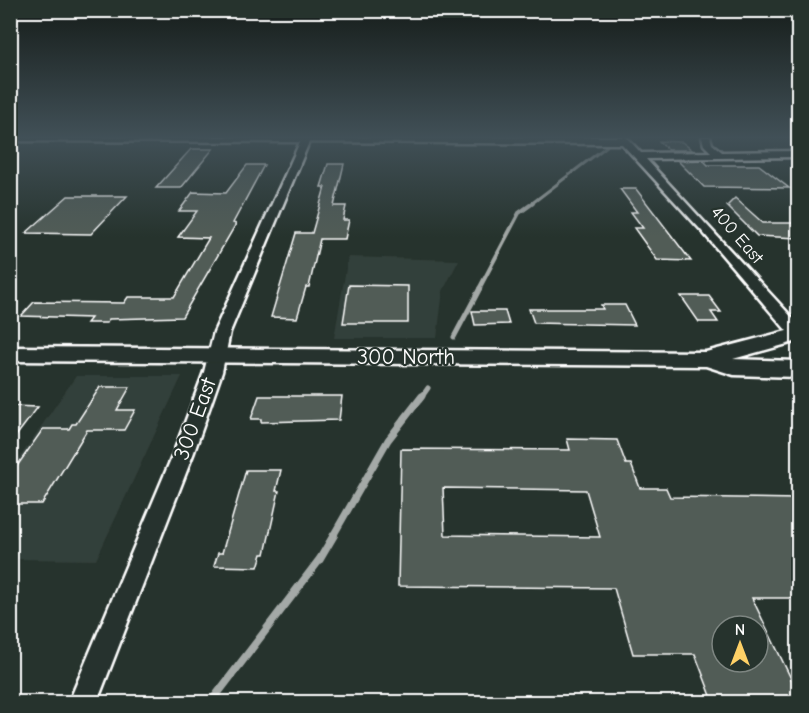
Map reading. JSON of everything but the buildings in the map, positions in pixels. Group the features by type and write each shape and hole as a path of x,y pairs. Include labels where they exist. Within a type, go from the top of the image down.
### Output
{"street":[{"name":"300 East","path":"83,702 184,452 213,372 222,332 293,170"},
{"name":"400 East","path":"654,170 798,334"},
{"name":"300 North","path":"10,354 706,359 798,334"},
{"path":"706,359 734,367 798,369"}],"shaded area":[{"path":"348,257 459,260 443,291 437,338 334,338"},
{"path":"76,376 182,376 96,560 11,559 11,470"}],"waterway":[{"path":"531,204 575,170"},
{"path":"479,289 519,213 533,203"},
{"path":"454,337 480,288"},
{"path":"421,398 428,388"},
{"path":"333,536 388,440 422,396"},
{"path":"211,702 320,559 334,535"}]}
